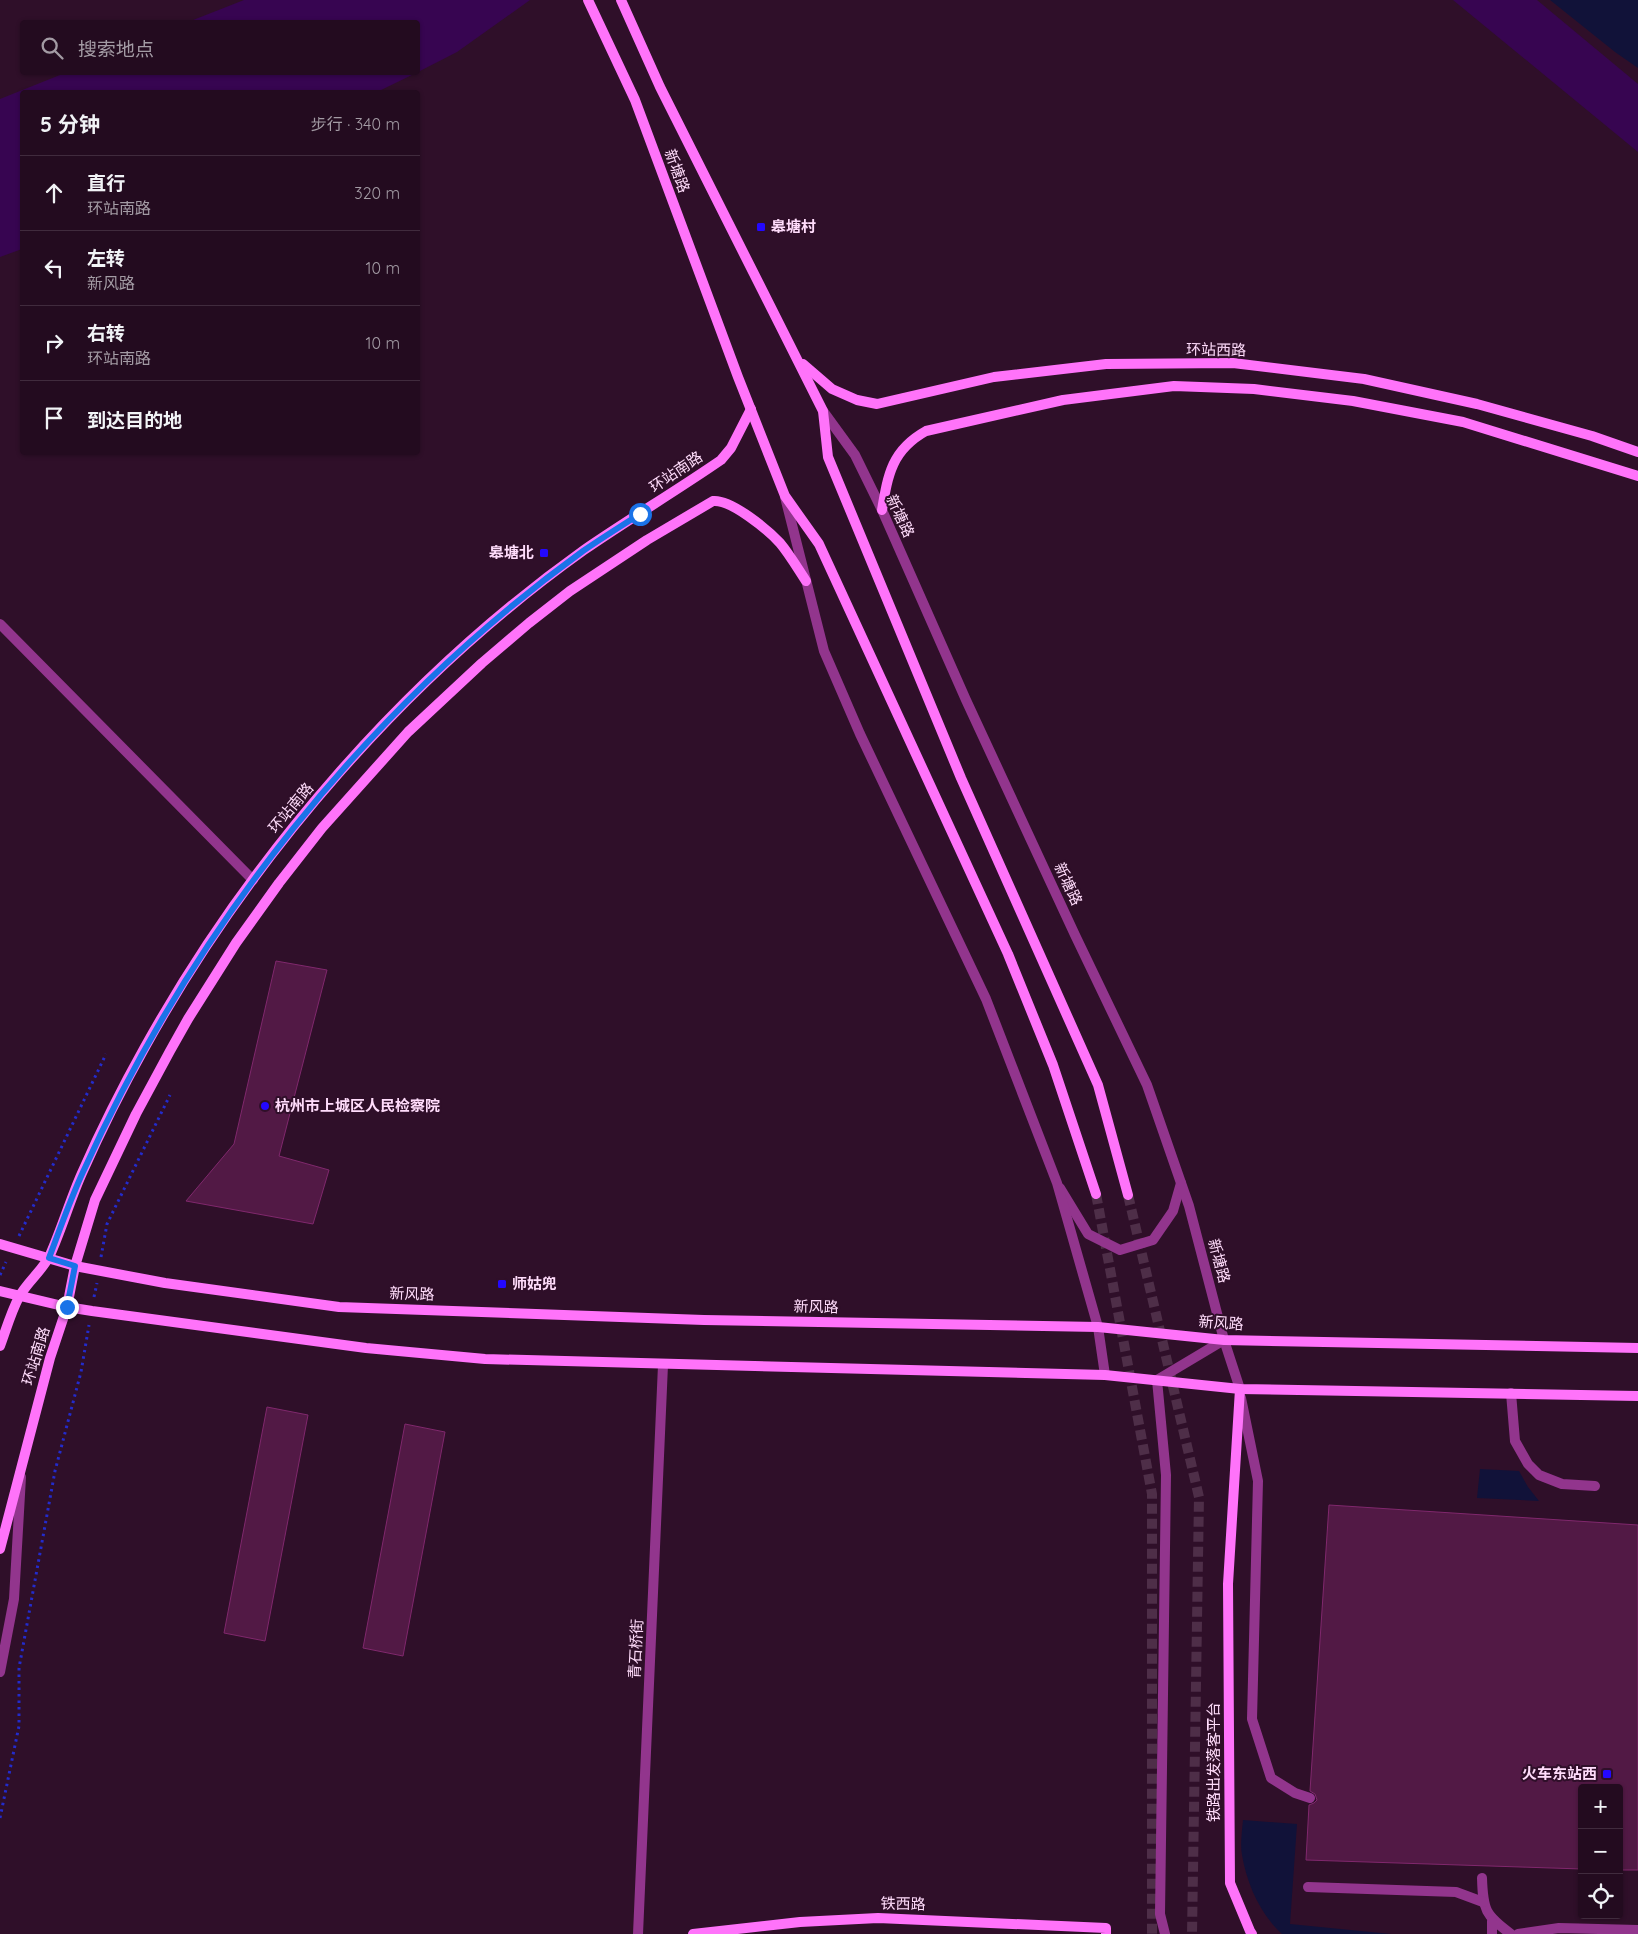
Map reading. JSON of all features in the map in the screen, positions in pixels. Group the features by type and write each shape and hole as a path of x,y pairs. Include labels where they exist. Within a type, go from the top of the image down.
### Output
{"main road":[{"name":"新塘路","path":"588,0 634,100 785,496 818,544 1008,954 1053,1065 1096,1194"},
{"name":"新塘路","path":"621,0 660,87 823,411 828,457 961,778 1098,1085 1128,1195"},
{"name":"环站西路","path":"799,360 832,389 857,400 877,404 994,377 1106,364 1233,363 1374,381 1477,404 1592,436 1638,452"},
{"path":"882,510 888,475 899,453 911,439 926,431 1064,400 1174,386 1254,389 1343,400 1463,422 1638,476"},
{"name":"环站南路","path":"0,1346 20,1296 49,1258 82,1172 138,1059 197,961 285,838 391,716 427,681 498,618 585,550 721,460 731,448 751,409"},
{"name":"环站南路","path":"0,1549 50,1358 67,1307 75,1266 95,1200 128,1130 202,996 236,943 298,857 322,828 408,732 509,640 570,591 646,540 713,501 720,500 733,506 763,528 780,543 806,582"},
{"name":"新风路","path":"0,1244 75,1266 166,1283 339,1307 694,1320 1098,1327 1224,1340 1638,1348"},
{"path":"0,1291 92,1311 366,1348 475,1358 664,1365 1106,1375 1240,1389 1638,1396"},
{"name":"铁路出发落客平台","path":"1240,1389 1228,1584 1230,1883 1252,1934"},
{"name":"铁西路","path":"693,1934 800,1922 878,1918 1106,1928 1106,1934"}],"street":[{"name":"新塘路","path":"823,411 855,456 882,510 966,700 1147,1085 1189,1206 1224,1340 1240,1389 1258,1481 1252,1719 1271,1778 1295,1793 1310,1798"},
{"name":"新塘路","path":"785,496 824,651 860,734 986,999 1057,1183 1098,1327 1106,1375"},
{"path":"0,624 254,880"},
{"path":"1057,1183 1088,1234 1120,1250 1153,1240 1173,1211 1181,1183"},
{"path":"1164,1934 1160,1914 1166,1475 1157,1380 1224,1340"},
{"name":"青石桥街","path":"638,1934 664,1365"},
{"path":"1512,1393 1515,1440 1528,1464 1539,1475 1562,1484 1595,1486"},
{"name":"环站南路","path":"0,1672 14,1599 22,1461"},
{"path":"1482,1878 1482,1902 1492,1920 1512,1934"},
{"path":"1308,1887 1456,1892 1482,1902"},
{"path":"1492,1920 1492,1934"},
{"path":"1518,1934 1559,1928 1638,1930"}],"path":[{"path":"0,1275 106,1054"},
{"path":"0,1818 19,1726 19,1668 55,1471 81,1372 107,1224 170,1095"}],"shaded area":[{"path":"244,0 530,0 457,52 420,71 420,20 193,20"},
{"path":"1453,0 1537,0 1638,84 1638,152"},
{"path":"1550,0 1638,0 1638,68 1615,52"},
{"path":"60,75 412,75 381,90 22,90"},
{"path":"20,91 20,250 0,257 0,99"},
{"path":"1480,1469 1519,1471 1539,1501 1477,1498"},
{"path":"1243,1820 1297,1824 1290,1924 1391,1934 1282,1934 1261,1908 1247,1877 1241,1851"}],"building":[{"path":"276,961 327,970 279,1156 329,1170 313,1224 186,1201 234,1144"},
{"path":"267,1407 308,1415 265,1641 224,1633"},
{"path":"405,1424 445,1432 403,1656 363,1648"},
{"path":"1329,1505 1638,1525 1638,1870 1623,1870 1623,1784 1578,1784 1578,1869 1306,1860 1309,1805 1317,1800 1315,1794 1310,1791"}],"tunnel":[{"path":"1096,1194 1152,1494 1152,1934"},
{"path":"1128,1195 1199,1497 1192,1934"}],"place":[{"name":"皋塘村","path":"761,227"},
{"name":"皋塘北","path":"544,553"},
{"name":"杭州市上城区人民检察院","path":"265,1106"},
{"name":"师姑兜","path":"502,1284"},
{"name":"火车东站西","path":"1607,1774"}],"route":[{"path":"67,1307 75,1266 49,1258 82,1172 147,1044 197,961 254,880 285,838 332,782 391,716 427,681 498,618 556,572 585,550 640,514"}]}
